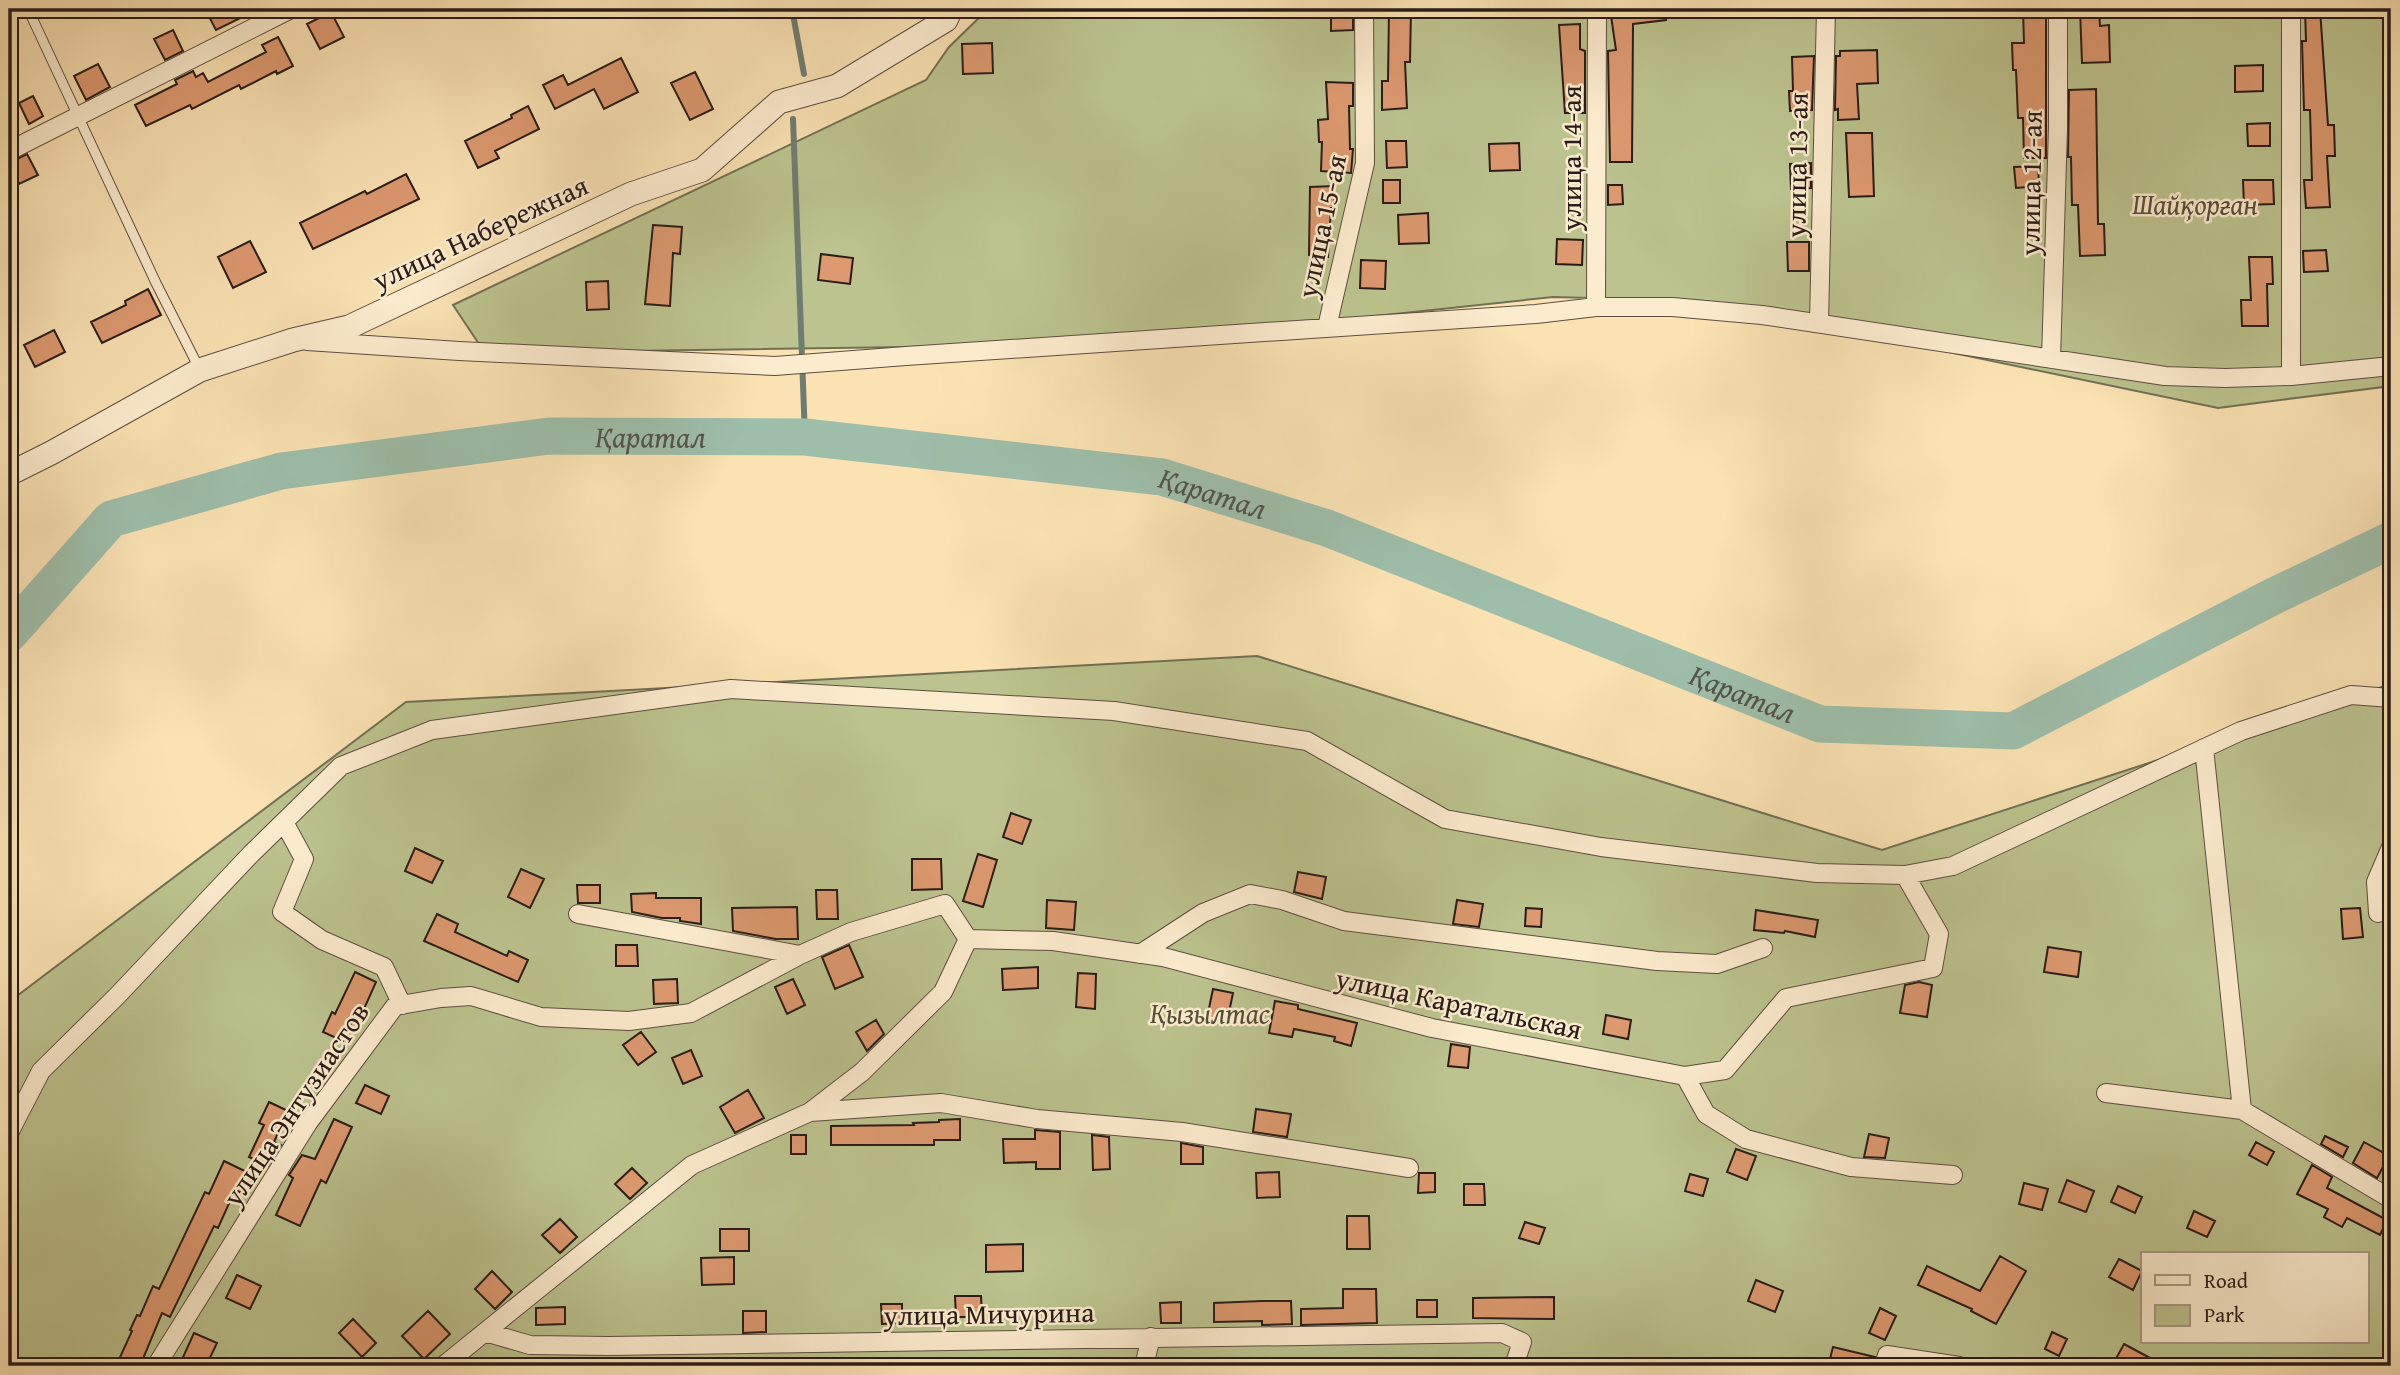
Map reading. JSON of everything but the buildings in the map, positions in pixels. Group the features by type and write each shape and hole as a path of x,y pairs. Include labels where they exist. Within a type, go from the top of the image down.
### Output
{"street":[{"path":"9,151 291,9"},
{"name":"улица Набережная","path":"9,474 200,370 293,340 349,327 631,194 702,170 779,102 837,86 946,20 951,9"},
{"name":"улица 15-ая","path":"1327,327 1365,163 1364,9"},
{"name":"улица 14-ая","path":"1597,9 1597,307"},
{"name":"улица 13-ая","path":"1819,323 1826,9"},
{"name":"улица 12-ая","path":"2051,359 2058,128 2058,9"},
{"path":"2291,9 2291,376"},
{"path":"293,340 775,366 1536,314 1597,307 1672,307 1762,315 2165,376 2225,379 2291,376 2391,366"},
{"path":"9,1133 41,1071 341,766 432,730 731,689 1114,711 1307,741 1445,818 1601,847 1817,873 1905,876 1953,866 2241,731 2351,695 2391,698"},
{"path":"2204,748 2242,1110"},
{"path":"284,822 304,859 282,912 322,940 384,967 402,1005"},
{"path":"2378,913 2376,882 2391,847"},
{"name":"улица Каратальская","path":"968,939 1053,941 1163,957 1432,1028 1685,1076 1725,1070 1786,998 1933,968 1939,934 1905,876"},
{"path":"1140,954 1203,913 1250,894 1282,900 1344,921 1657,961 1717,964 1763,948"},
{"name":"улица Энтузиастов","path":"156,1366 308,1123 395,1006 471,996 541,1017 629,1021 691,1013 800,955 851,932 944,904 968,939"},
{"path":"578,914 800,955"},
{"path":"443,1366 692,1165 810,1112 862,1072 943,992 968,939"},
{"path":"1685,1076 1706,1114 1746,1139 1851,1167 1953,1175"},
{"path":"2106,1093 2242,1110 2391,1199"},
{"path":"810,1112 941,1103 1037,1119 1182,1132 1409,1168"},
{"name":"улица Мичурина","path":"485,1332 530,1345 609,1346 1502,1334 1522,1342 1514,1366"},
{"path":"1144,1366 1150,1337"},
{"path":"1884,1366 1887,1355 1959,1366"}],"lane":[{"path":"28,9 156,283 200,370"}],"green space":[{"name":"Шайқорған","path":"988,9 2391,9 2391,386 2218,408 1704,301 1553,297 1115,344 485,353 453,305 926,80 949,47"},
{"name":"Қызылтас","path":"1257,656 1882,850 2391,684 2391,1366 9,1366 9,1002 406,702"}],"waterway":[{"path":"792,9 804,74"},
{"path":"793,119 805,437"},
{"name":"Қаратал","path":"9,634 111,519 281,471 549,436 805,437 1162,477 1327,528 1820,724 2013,731 2272,597 2391,540"}]}
